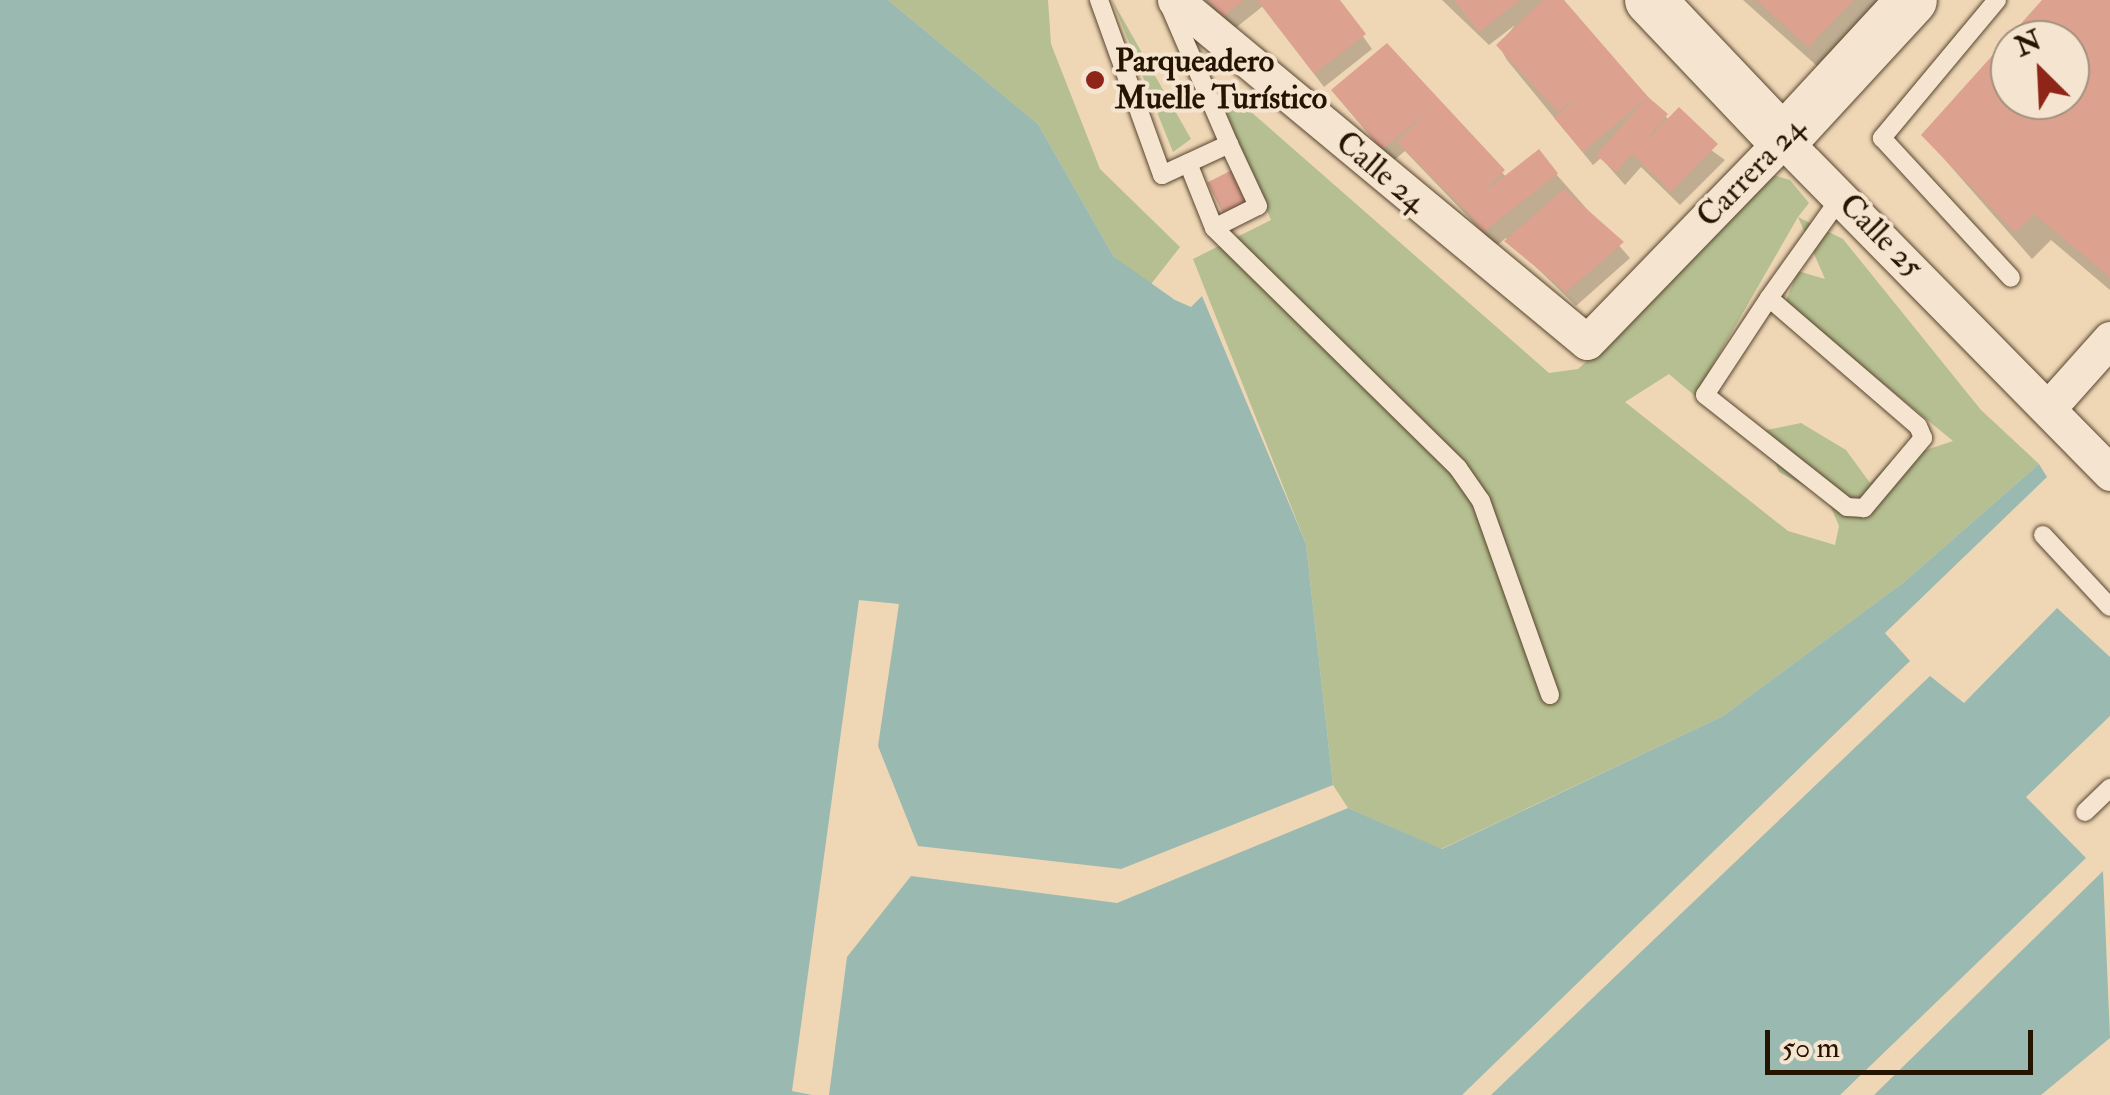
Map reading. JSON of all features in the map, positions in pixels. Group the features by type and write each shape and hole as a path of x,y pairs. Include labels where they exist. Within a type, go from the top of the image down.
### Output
{"main road":[{"name":"Calle 25","path":"1650,0 1783,140"},
{"name":"Carrera 24","path":"1783,140 1912,0"}],"street":[{"name":"Calle 24","path":"1175,0 1587,342"},
{"name":"Carrera 24","path":"1587,342 1783,140"},
{"name":"Calle 25","path":"1783,140 2052,404 2110,473"},
{"path":"2052,404 2107,355"}],"lane":[{"path":"1099,0 1162,175 1229,144"},
{"path":"1167,0 1258,206 1214,228"},
{"path":"1997,0 1882,138 2011,278"},
{"path":"1188,163 1214,228 1458,468 1481,500 1550,695"},
{"path":"1769,298 1918,426 1923,438 1864,508 1848,507 1705,395 1769,298 1841,197"},
{"path":"2043,535 2110,606"},
{"path":"2085,812 2110,788"}],"green space":[{"path":"888,0 1048,0 1051,44 1100,169 1180,247 1148,288 1114,257 1038,124"},
{"path":"1112,0 1191,139 1173,152"},
{"path":"1210,76 1549,373 1578,369 1628,324 1766,173 1790,180 1809,203 1798,217 1843,239 1981,410 2039,464 1904,582 1723,716 1441,849 1348,808 1333,785 1306,544 1193,259 1271,220","holes":["1798,217 1825,279 1798,271 1785,303 1953,441 1890,462 1870,483 1846,450 1801,423 1762,431 1779,472 1827,498 1839,526 1835,545 1788,531 1625,402 1669,374 1695,396"]}],"water":[{"path":"0,0 888,0 1038,124 1114,257 1175,300 1191,307 1202,296 1306,544 1333,785 1121,869 918,846 878,746 899,604 859,600 792,1091 812,1095 0,1095"},
{"path":"2039,464 2047,477 1885,633 1910,661 1462,1095 829,1095 847,957 911,876 1117,903 1348,808 1442,849 1723,716 1904,582"},
{"path":"2057,608 2110,657 2110,716 2026,797 2086,858 1840,1095 1491,1095 1930,676 1964,703"},
{"path":"2103,871 2110,1038 2041,1095 1874,1095"}],"building":[{"path":"1209,0 1244,0 1223,17"},
{"path":"1257,0 1340,0 1366,34 1314,74"},
{"path":"1454,0 1520,0 1479,32"},
{"path":"1543,0 1564,0 1648,97 1583,152 1554,118 1589,87 1558,112 1496,45"},
{"path":"1756,0 1854,0 1808,47"},
{"path":"2042,0 2110,0 2110,277 2034,214 2015,232 1921,135 1990,58 1990,120 2090,120 2090,20 2024,20"},
{"path":"1387,43 1505,170 1465,210 1397,142 1431,108 1382,150 1331,90"},
{"path":"1648,97 1668,114 1638,149 1679,107 1718,144 1671,192 1632,154 1616,172 1596,155"},
{"path":"1539,149 1558,173 1483,232 1464,207"},
{"path":"1234,169 1250,201 1224,215 1207,183"},
{"path":"1564,189 1624,242 1566,292 1504,241"}],"place":[{"name":"Parqueadero Muelle Turístico","path":"1095,80"}]}
